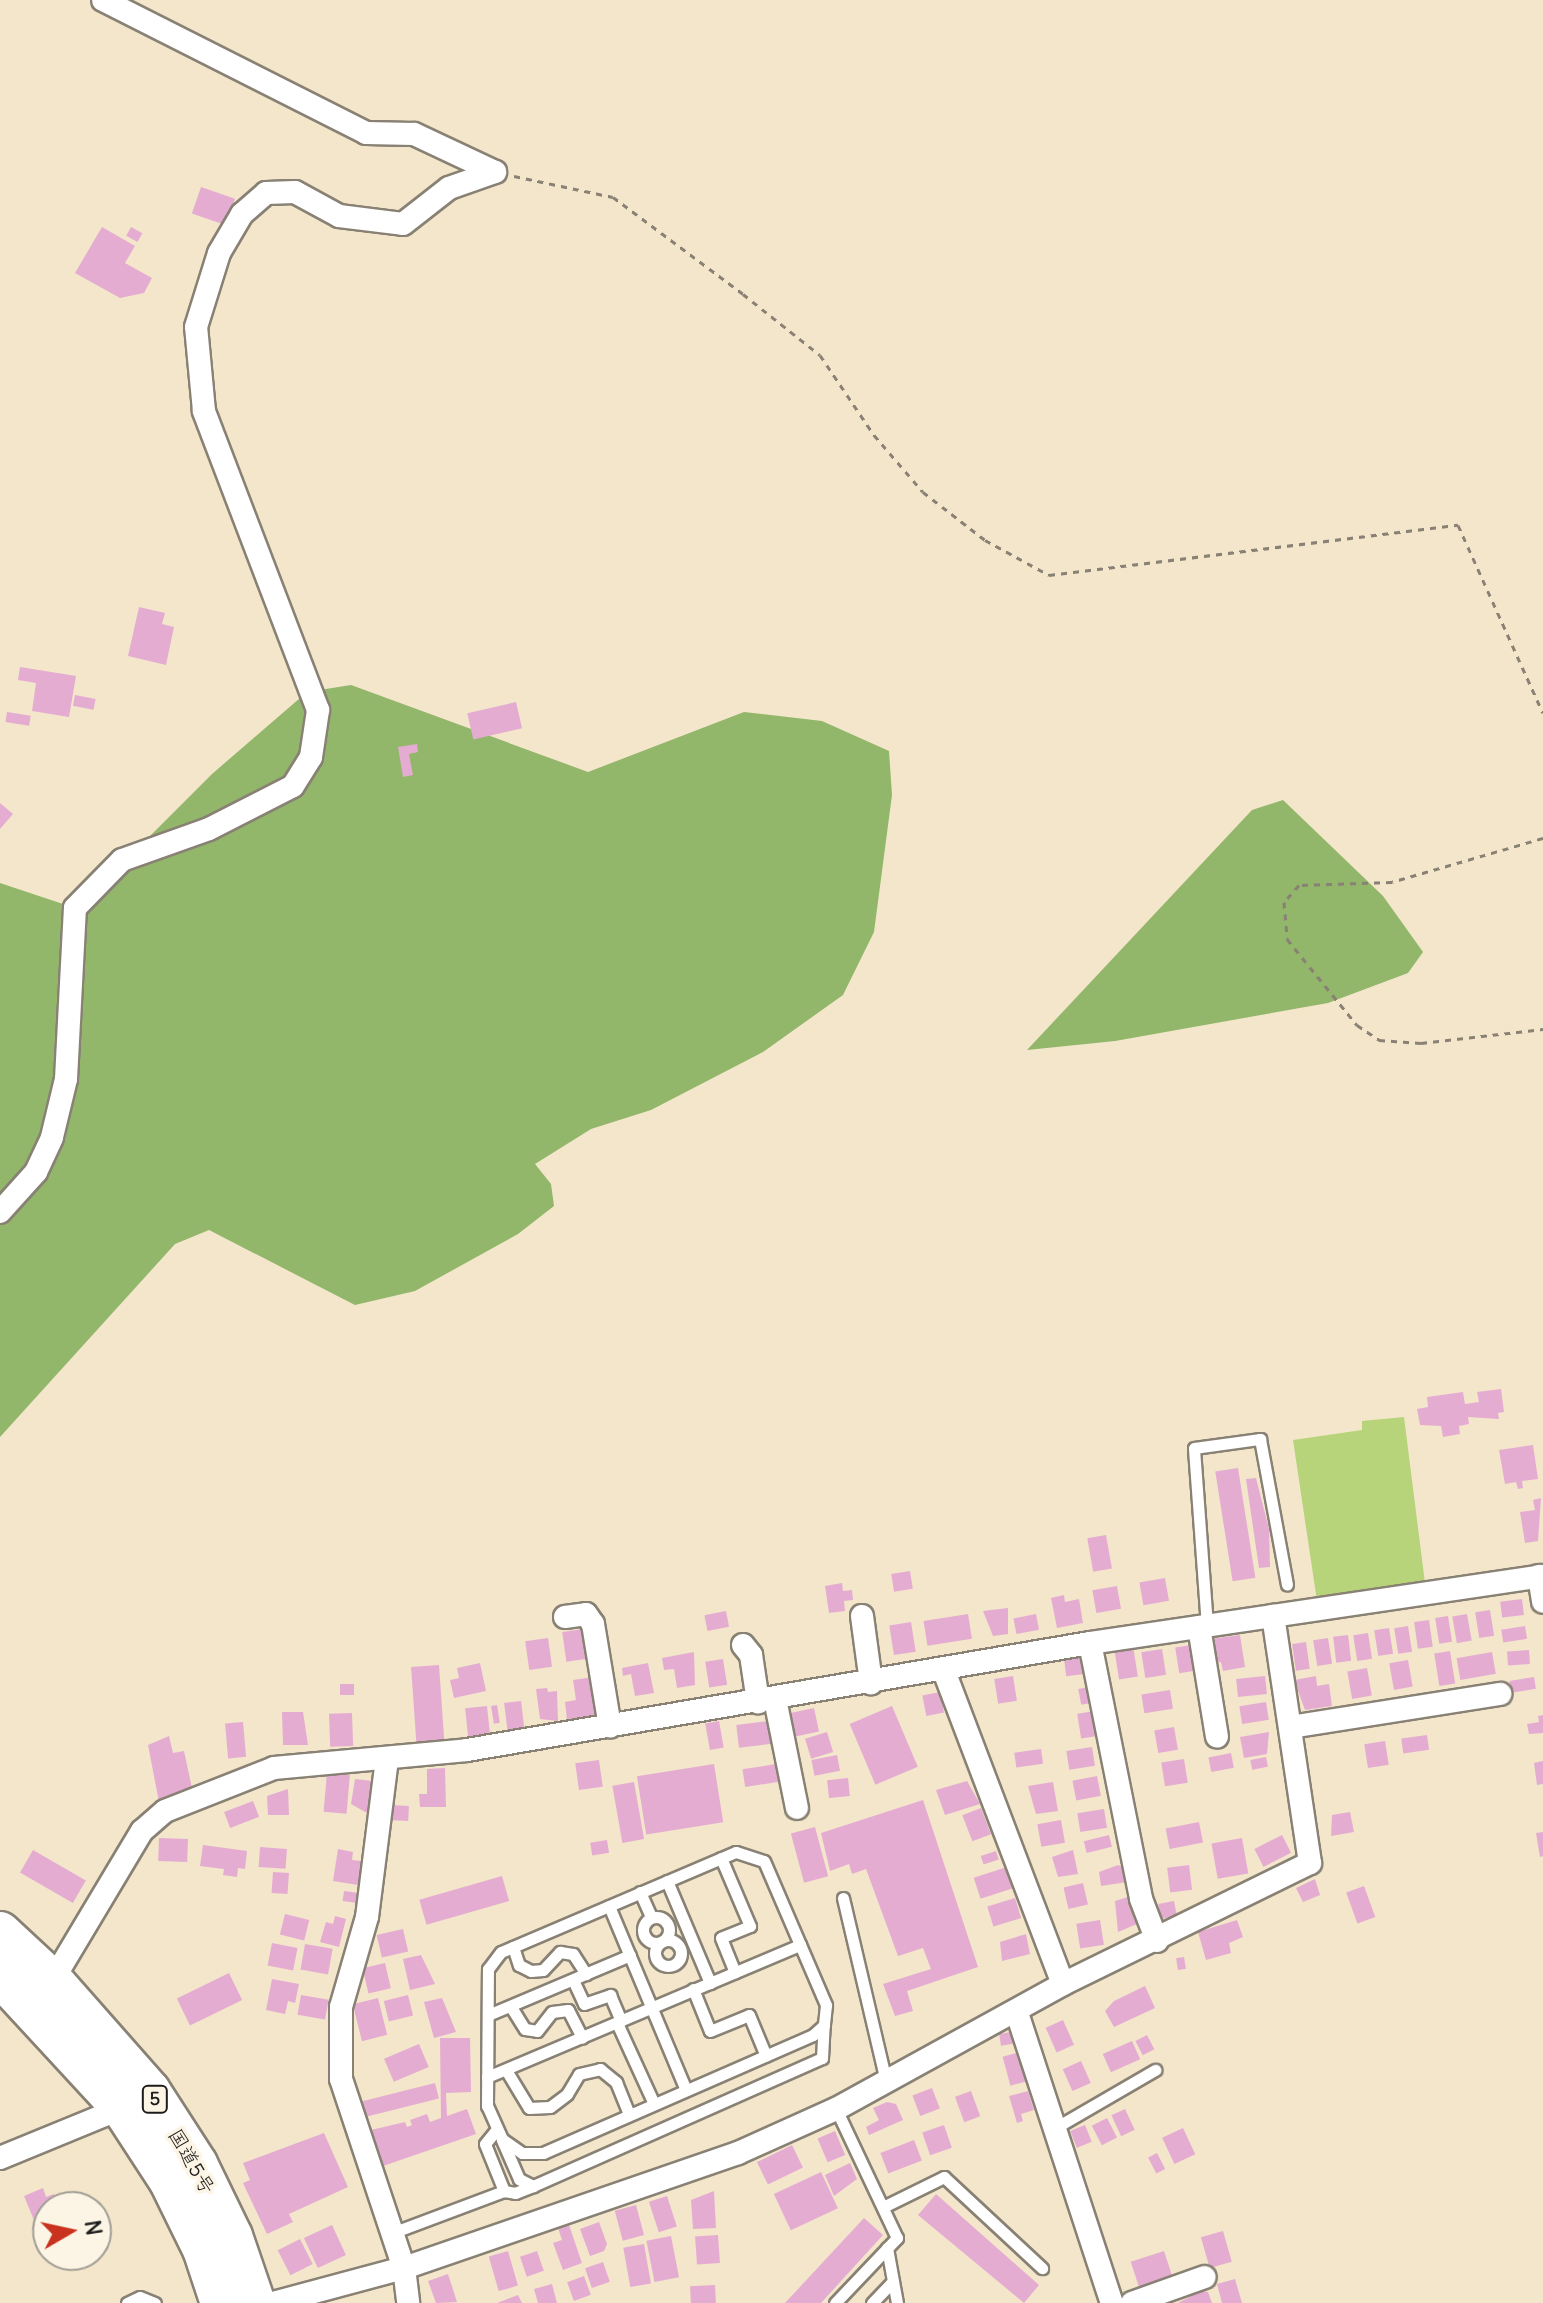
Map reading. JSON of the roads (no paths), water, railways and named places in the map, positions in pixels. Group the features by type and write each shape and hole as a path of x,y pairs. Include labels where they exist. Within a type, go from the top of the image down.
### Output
{"highway":[{"name":"国道5号","path":"0,1932 169,2180 203,2249 221,2303"},
{"name":"国道5号","path":"0,1976 43,1994 150,2091 197,2164 232,2236 255,2303"}],"street":[{"path":"0,1212 36,1172 59,1108 66,1079 75,908 122,860 209,829 293,786 311,757 318,710 204,411 196,327 219,253 242,214 266,193 295,192 339,216 403,224 449,188 495,172 414,134 366,133 103,0"},
{"path":"43,1994 142,1831 165,1811 274,1768 387,1759 610,1727 944,1671 1090,1643 1541,1576 1543,1602"},
{"path":"565,1617 586,1614 593,1624 610,1727"},
{"path":"862,1616 871,1683"},
{"path":"273,2303 404,2268 738,2153 836,2109 1017,2013 1063,1984 1157,1941 1310,1863 1273,1616"},
{"path":"1203,1626 1217,1737"},
{"path":"1090,1643 1141,1899 1157,1941"},
{"path":"743,1645 751,1655 767,1700 797,1808"},
{"path":"944,1671 1063,1984"},
{"path":"1291,1727 1500,1694"},
{"path":"387,1759 367,1917 341,2007 341,2079 404,2268 408,2303"},
{"path":"1017,2013 1112,2303"},
{"path":"0,2158 122,2108"},
{"path":"1132,2303 1205,2277"}],"lane":[{"path":"1203,1626 1194,1448 1260,1439 1287,1585"},
{"path":"392,2233 504,2191 515,2193 533,2186 822,2058 826,2005 764,1861 736,1852 501,1952 488,1969 487,2106 519,2179 533,2186"},
{"path":"721,1858 750,1926 721,1938 735,1972"},
{"path":"667,1881 710,1983"},
{"path":"640,1892 651,1917"},
{"path":"843,1898 886,2082"},
{"path":"609,1906 686,2090"},
{"path":"488,2015 586,1974 632,1961 655,1956 668,1966 681,1956 677,1943 662,1942 653,1943 644,1935 643,1926 651,1917 660,1917 669,1927 662,1942 655,1956"},
{"path":"487,2077 800,1945"},
{"path":"513,1947 519,1965 531,1971 543,1970 560,1952 573,1954 586,1974"},
{"path":"573,1980 584,2004 610,1995 654,2104"},
{"path":"693,1989 710,2031 749,2015 766,2056"},
{"path":"511,2007 525,2029 537,2031 552,2012 568,2010 582,2038"},
{"path":"499,2134 522,2153 543,2153 813,2035 824,2025"},
{"path":"506,2070 529,2108 550,2107 567,2094 579,2074 600,2069 616,2082 629,2115"},
{"path":"1055,2128 1155,2070"},
{"path":"835,2303 897,2238 836,2109"},
{"path":"499,2134 485,2144 504,2191"},
{"path":"883,2207 944,2177 1042,2268"},
{"path":"887,2248 897,2303"},
{"path":"872,2303 893,2281"},
{"path":"127,2303 140,2297 155,2303"}]}
